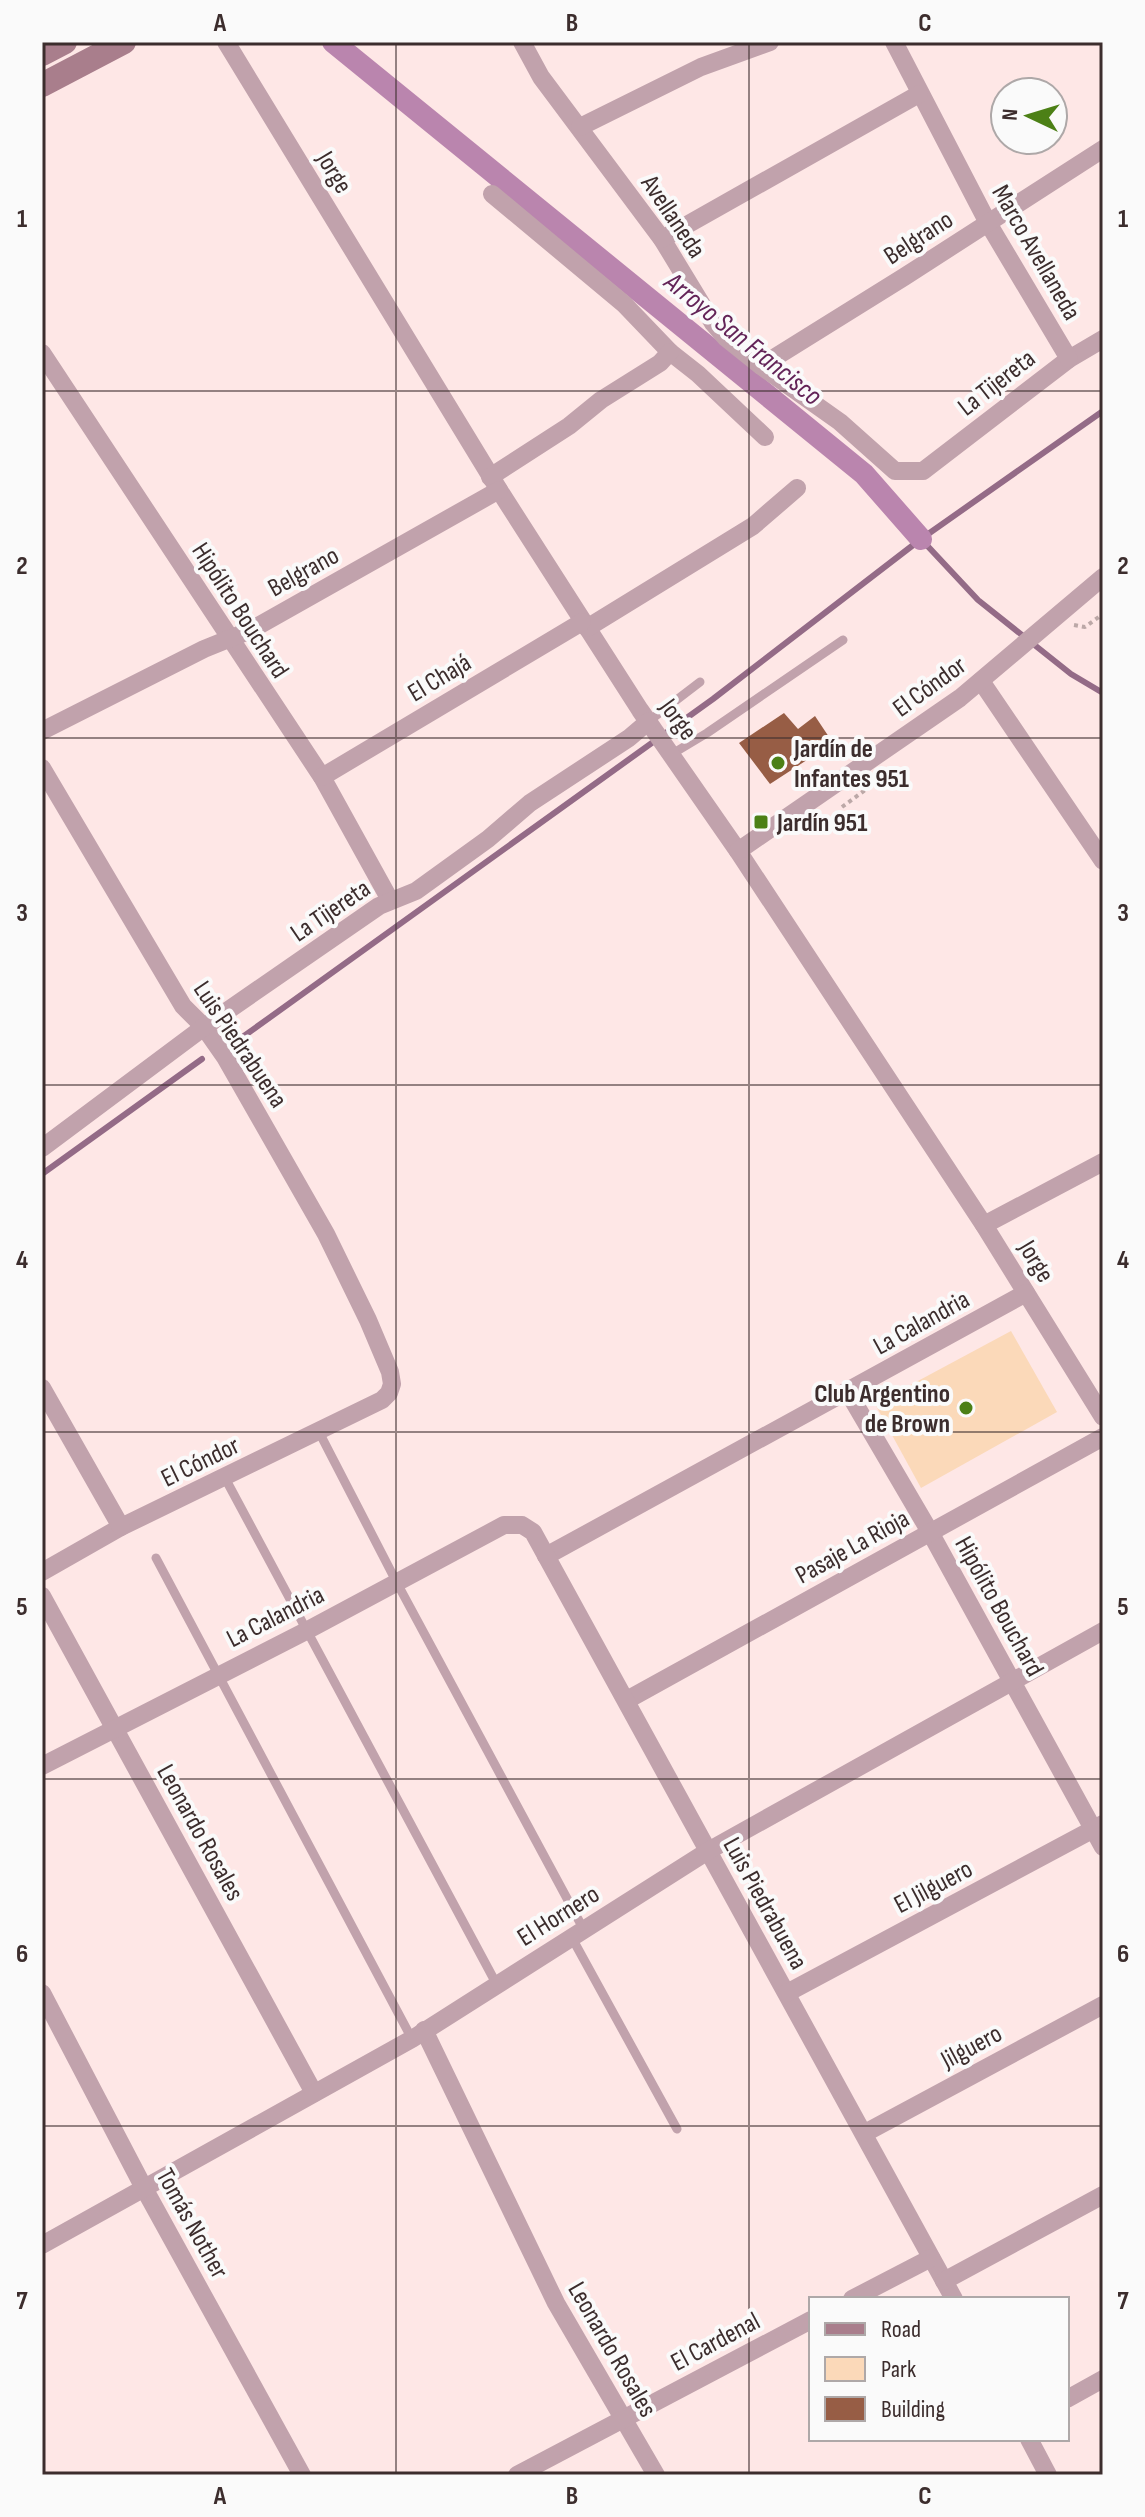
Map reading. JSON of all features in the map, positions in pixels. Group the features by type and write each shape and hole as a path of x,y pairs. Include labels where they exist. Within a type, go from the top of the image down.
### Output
{"main road":[{"path":"42,54 65,42"},
{"path":"42,85 78,53 124,42"}],"street":[{"name":"Jorge","path":"226,42 494,484 984,1225 1103,1417"},
{"name":"Avellaneda","path":"522,42 541,77 662,239 713,323 726,338 840,422 895,471 923,471"},
{"path":"580,127 701,67 770,42"},
{"name":"Marco Avellaneda","path":"894,42 988,223 1069,359"},
{"path":"662,239 919,94"},
{"name":"Belgrano","path":"761,366 1103,149"},
{"path":"492,194 624,304 670,352 765,437"},
{"name":"La Tijereta","path":"923,471 1069,359 1103,339"},
{"name":"Belgrano","path":"42,731 251,630 494,484 601,400 660,363 670,352"},
{"name":"Hipólito Bouchard","path":"42,353 322,777 390,900"},
{"name":"El Chajá","path":"322,777 753,526 797,488"},
{"name":"El Cóndor","path":"738,851 981,681 1103,577"},
{"path":"981,681 1103,861"},
{"name":"La Tijereta","path":"42,1148 204,1027 390,900 416,891 488,839 530,803 629,738 660,737"},
{"name":"Luis Piedrabuena","path":"42,768 183,1006 204,1027 225,1057 318,1220 390,1372 392,1384 382,1400"},
{"path":"984,1225 1103,1162"},
{"name":"La Calandria","path":"546,1556 1026,1293"},
{"path":"42,1388 121,1527"},
{"name":"Hipólito Bouchard","path":"848,1392 930,1532 1012,1682 1098,1826 1103,1847"},
{"name":"El Cóndor","path":"42,1572 121,1527 382,1400"},
{"name":"Pasaje La Rioja","path":"627,1700 1103,1437"},
{"name":"La Calandria","path":"42,1766 308,1630 504,1525 522,1525 533,1532"},
{"name":"Luis Piedrabuena","path":"533,1532 953,2297"},
{"name":"Leonardo Rosales","path":"42,1596 314,2093"},
{"name":"El Hornero","path":"42,2245 145,2190 418,2034 708,1851 1103,1631"},
{"name":"El Jilguero","path":"787,1993 1098,1826"},
{"name":"Tomás Nother","path":"42,1993 145,2190 302,2475"},
{"name":"Jilguero","path":"865,2133 1103,2005"},
{"name":"Leonardo Rosales","path":"418,2034 556,2303 656,2475"},
{"path":"944,2281 1103,2195"},
{"path":"856,2297 931,2258"},
{"name":"El Cardenal","path":"517,2475 809,2321"},
{"path":"1069,2398 1103,2379"},
{"path":"1030,2441 1048,2475"}],"lane":[{"path":"660,737 707,733 843,640"},
{"path":"660,737 700,682"},
{"path":"319,1432 677,2129"},
{"path":"225,1478 497,1985"},
{"path":"156,1558 418,2034"}],"green space":[{"name":"Club Argentino de Brown","path":"1011,1331 1057,1412 921,1488 875,1404"}],"building":[{"name":"Jardín de Infantes 951","path":"784,713 798,729 815,716 833,743 770,784 739,743"}],"waterway":[{"name":"Arroyo San Francisco","path":"333,42 864,474 921,539"},
{"path":"244,1036 713,699 921,539 1103,411"},
{"name":"Arroyo San Francisco","path":"921,539 978,600 1071,674 1103,693"},
{"path":"42,1174 202,1059"}],"place":[{"name":"Jardín de Infantes 951","path":"778,763"},
{"name":"Jardín 951","path":"761,822"},
{"name":"Club Argentino de Brown","path":"966,1408"}]}
